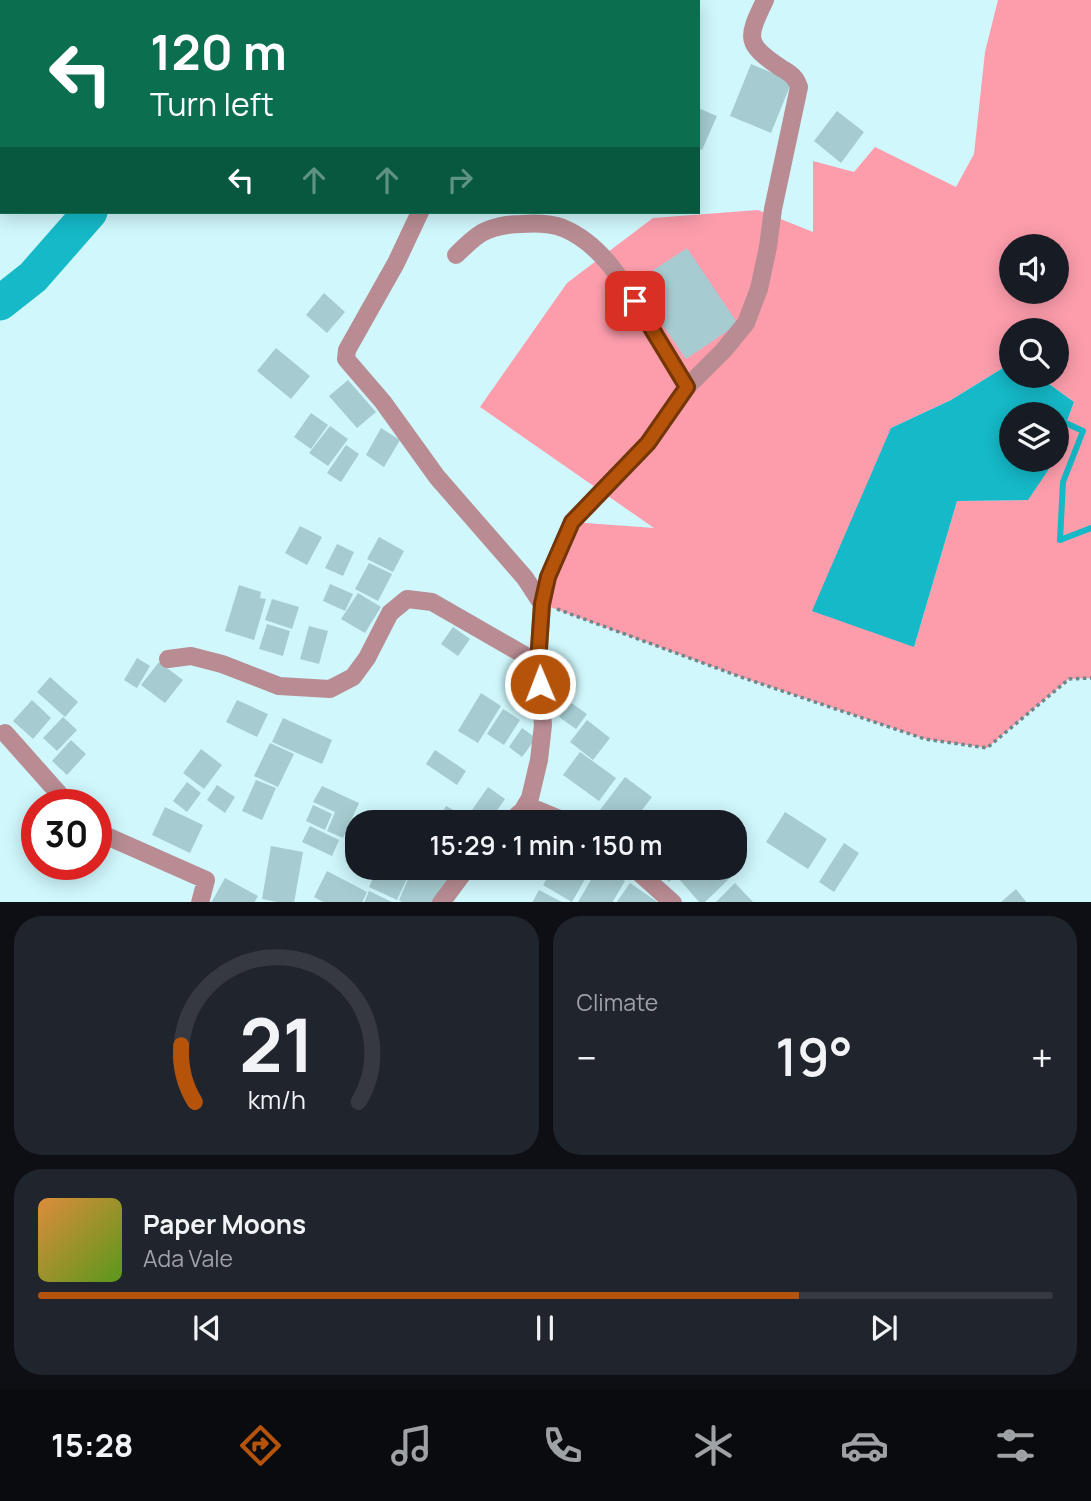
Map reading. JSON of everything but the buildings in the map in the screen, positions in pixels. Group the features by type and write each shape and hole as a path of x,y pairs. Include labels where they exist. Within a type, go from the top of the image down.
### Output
{"street":[{"path":"521,810 530,798 543,725 538,663 542,604 548,577 572,522 648,443 687,387 724,351 746,323 759,289 799,88 797,80 791,74 755,48 752,37 754,23 765,0"},
{"path":"419,214 396,263 347,349 346,359 383,402 437,477 525,579 542,604"},
{"path":"456,255 481,233 509,224 538,223 561,227 576,235 589,243 611,267 687,387"},
{"path":"168,659 191,656 222,664 279,686 330,690 353,677 367,658 390,613 407,599 432,602 538,663"},
{"path":"5,733 55,789"},
{"path":"112,838 206,880 200,902"},
{"path":"441,902 458,880"},
{"path":"648,880 673,902"}],"path":[{"path":"542,604 741,677 925,739 987,748 1069,679 1091,678"}],"shaded area":[{"path":"998,0 1091,0 1091,678 1069,679 987,748 925,739 741,677 542,604 572,522 654,528 480,407 567,283 653,218 758,210 813,232 813,161 854,172 875,147 956,187 974,154 985,52","holes":["999,318 1069,318 1069,388 1055,388 1074,402 1069,416 1069,472 1047,472 1027,500 957,501 914,647 891,428 951,400 999,370"]}],"water":[{"path":"999,370 999,388 1055,388 1074,402 1069,416 1069,402 999,402 999,472 1047,472 1028,500 957,501 914,647 812,611 891,428 951,400"}],"waterway":[{"path":"0,303 33,277 88,214"},
{"path":"1069,425 1083,431 1069,467"},
{"path":"1067,472 1063,482 1060,540 1091,528"}],"route":[{"path":"540,684 538,663 542,604 548,577 572,522 648,443 687,387 635,301"}]}
